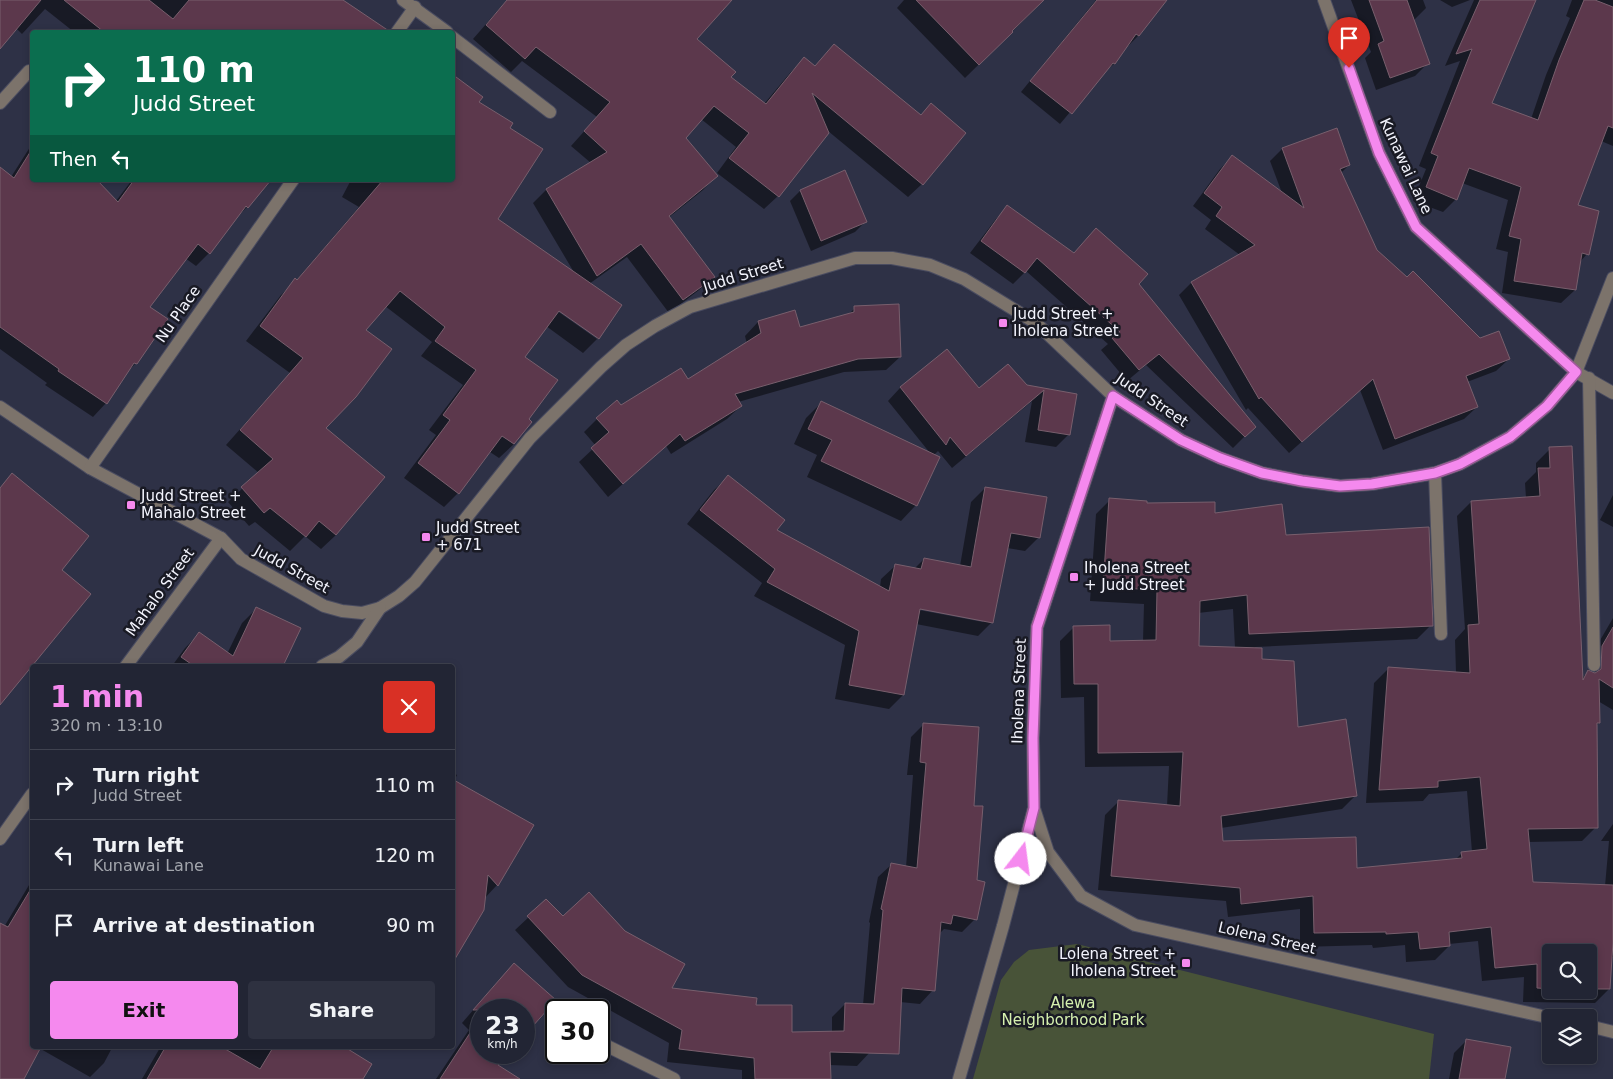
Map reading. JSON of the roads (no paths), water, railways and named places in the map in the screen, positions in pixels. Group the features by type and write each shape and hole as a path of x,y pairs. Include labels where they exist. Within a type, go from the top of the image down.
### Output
{"street":[{"path":"403,0 444,30"},
{"name":"Kunawai Lane","path":"1324,0 1379,153 1416,227 1576,372 1613,392"},
{"path":"398,30 414,8"},
{"path":"455,39 550,112"},
{"path":"0,103 29,71"},
{"name":"Nu Place","path":"90,468 292,182"},
{"name":"Judd Street","path":"0,406 90,468 221,538 241,559 324,606 342,611 362,613 380,608 399,596 415,582 530,438 601,367 626,345 655,326 690,308 855,258 892,258 930,265 964,279 1036,323 1113,396 1181,440 1220,458 1262,473 1340,486 1372,484 1435,473 1460,464 1510,437 1547,406 1576,372 1613,278"},
{"path":"1589,378 1594,666"},
{"name":"Iholena Street","path":"959,1079 1003,926 1034,808 1033,738 1037,627 1113,396"},
{"path":"1435,473 1441,634"},
{"name":"Mahalo Street","path":"127,664 221,538"},
{"path":"325,664 357,642 380,608"},
{"path":"0,839 30,797"},
{"name":"Lolena Street","path":"1034,808 1048,852 1082,896 1135,925 1542,1016"},
{"path":"1597,1028 1613,1032"},
{"path":"610,1047 674,1079"}],"place":[{"name":"Judd Street + Iholena Street","path":"1003,323"},
{"name":"Judd Street + Mahalo Street","path":"131,505"},
{"name":"Judd Street + 671","path":"426,537"},
{"name":"Iholena Street + Judd Street","path":"1074,577"},
{"name":"Lolena Street + Iholena Street","path":"1186,963"}],"park label":[{"name":"Alewa Neighborhood Park","path":"1073,1012"}]}
